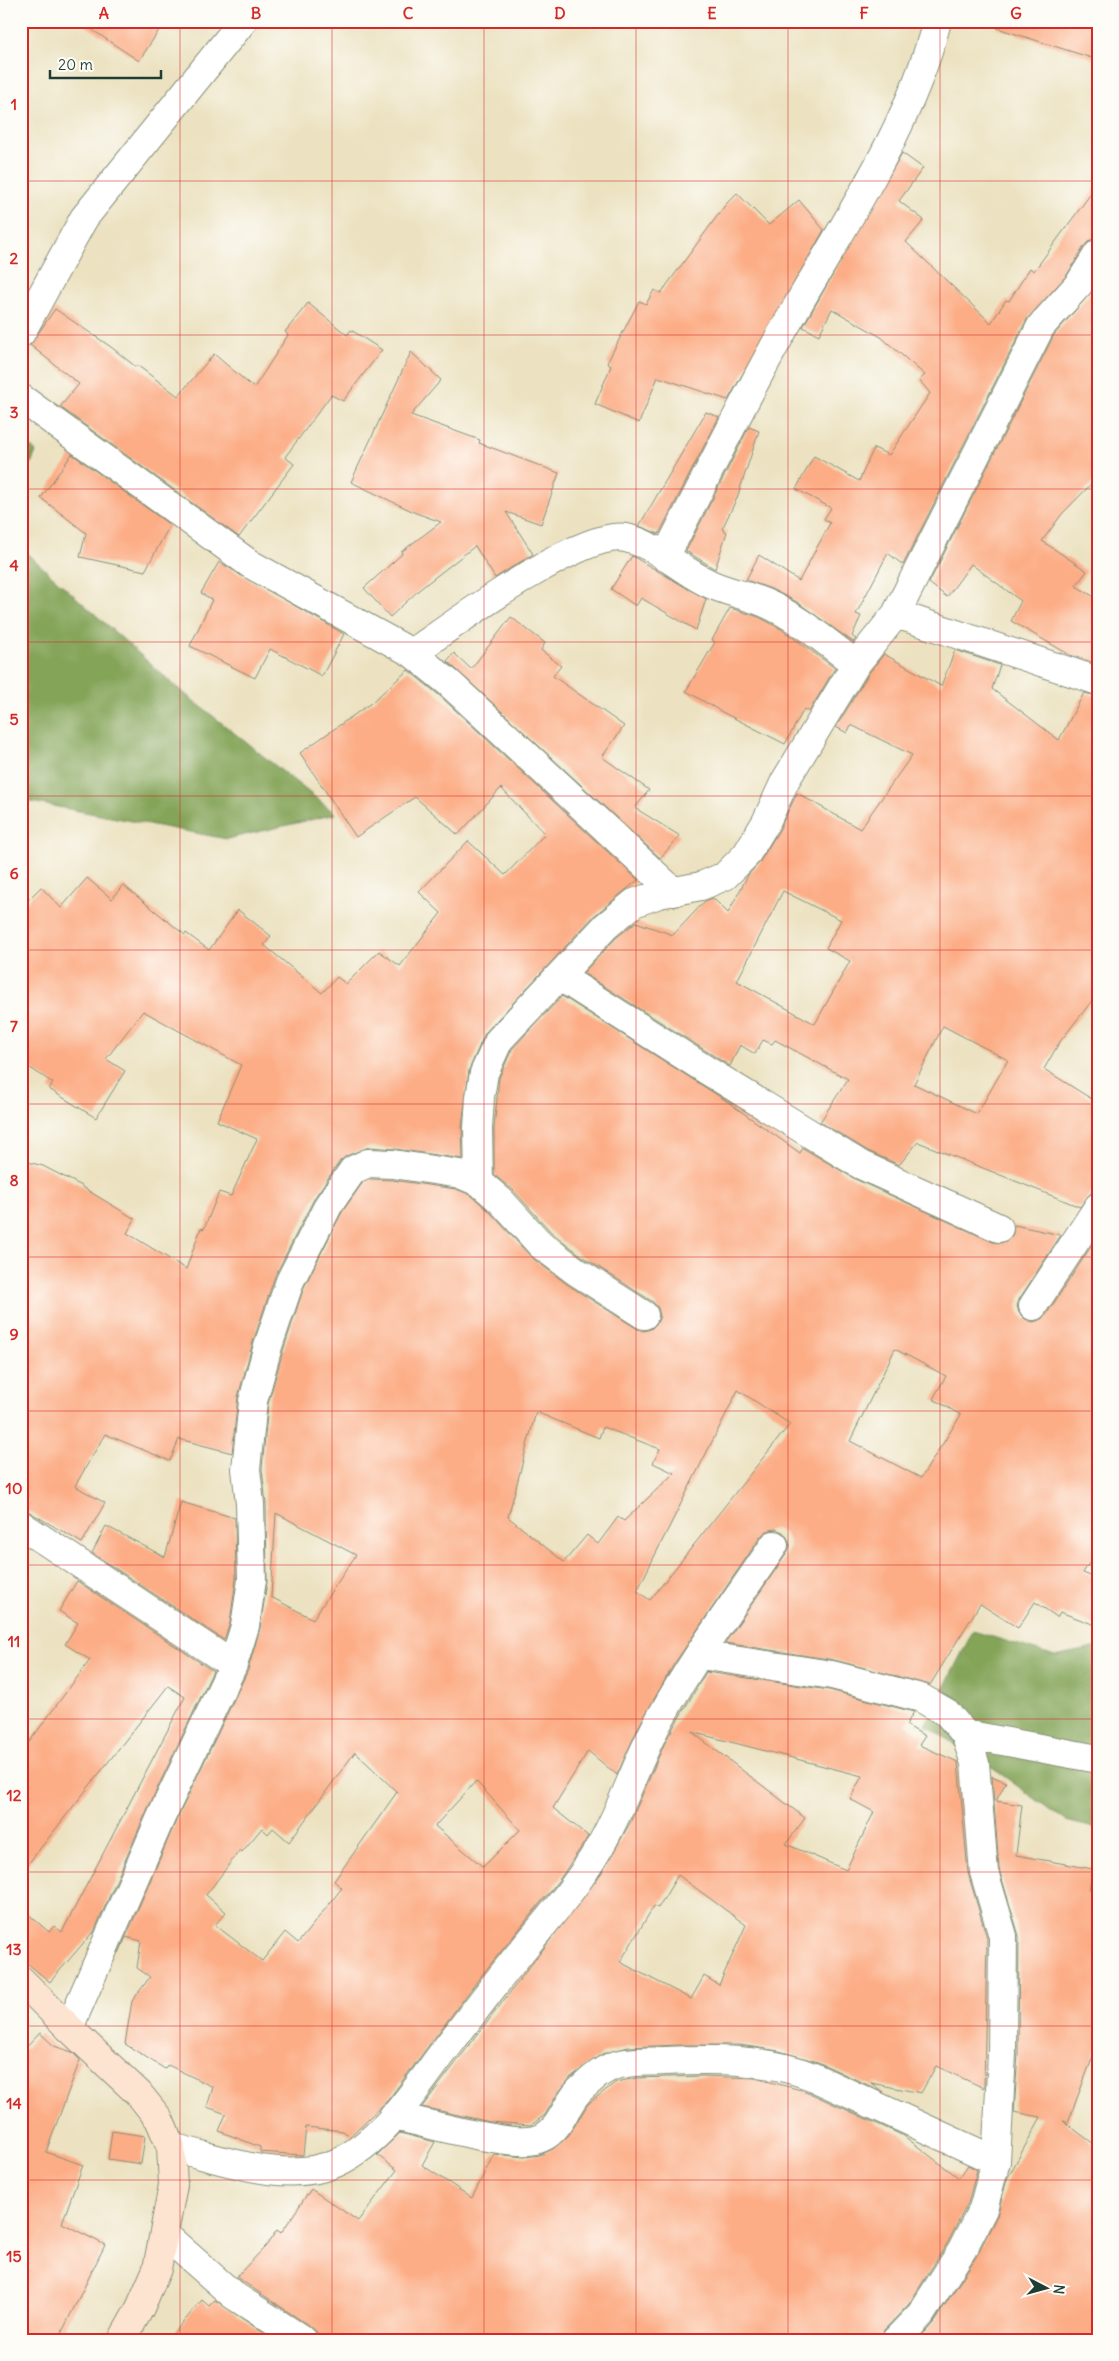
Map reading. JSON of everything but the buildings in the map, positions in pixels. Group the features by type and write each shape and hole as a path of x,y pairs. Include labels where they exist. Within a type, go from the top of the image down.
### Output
{"street":[{"path":"21,333 84,218 243,21"},
{"path":"665,557 786,324 895,134 932,43 937,21"},
{"path":"479,1182 478,1128 484,1073 499,1040 606,926 634,903 659,894 701,886 725,876 746,855 766,822 785,782 856,664 896,614 1041,326 1078,284 1098,254"},
{"path":"21,398 250,564 412,653 449,683 674,892"},
{"path":"412,653 523,578 562,557 604,540 624,538 645,544 692,575 715,587 764,602 789,615 856,664"},
{"path":"896,614 1098,681"},
{"path":"559,976 861,1165 999,1228"},
{"path":"69,2028 162,1816 233,1665 246,1626 252,1580 250,1504 246,1469 253,1401 268,1346 290,1281 329,1204 353,1170 368,1163 393,1164 460,1174 479,1182 501,1201 541,1245 577,1272 644,1316"},
{"path":"1033,1306 1098,1207"},
{"path":"21,1525 233,1665"},
{"path":"172,2147 278,2172 305,2172 336,2163 368,2144 394,2116 501,1976 574,1888 612,1824 639,1760 661,1716 774,1545"},
{"path":"700,1655 832,1676 921,1698 947,1713 965,1734 975,1763 984,1872 1003,1936 1002,2054 996,2161 983,2209 962,2250 921,2314 896,2340"},
{"path":"965,1734 1098,1759"},
{"path":"21,1980 139,2094 159,2119 172,2147 173,2185 158,2269 140,2308 122,2340"},
{"path":"394,2116 492,2138 535,2140 552,2131 579,2090 599,2072 619,2064 715,2059 785,2066 811,2076 996,2161"},
{"path":"165,2235 233,2295 303,2340"}],"green space":[{"path":"21,436 36,452 21,486"},
{"path":"21,548 174,685 336,814 227,839 21,800"},
{"path":"973,1631 1055,1656 1098,1647 1098,1829 1066,1821 998,1772 925,1725"}]}
